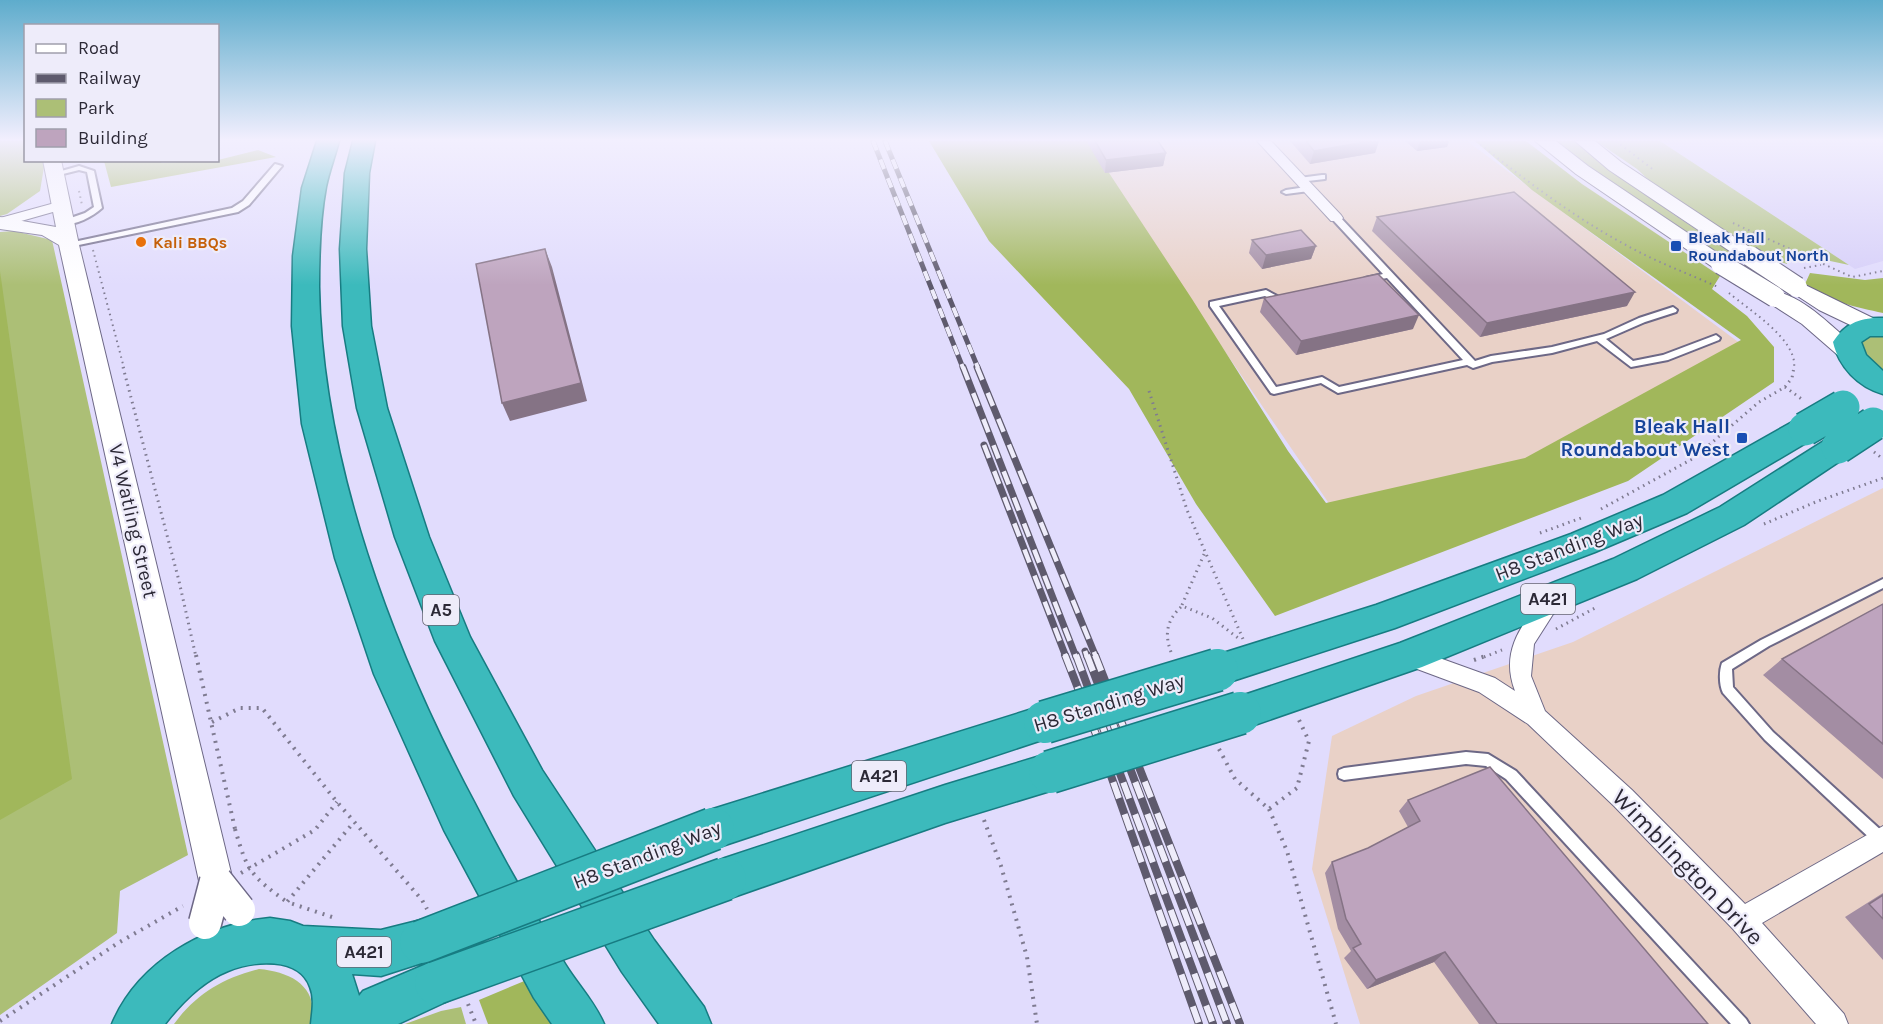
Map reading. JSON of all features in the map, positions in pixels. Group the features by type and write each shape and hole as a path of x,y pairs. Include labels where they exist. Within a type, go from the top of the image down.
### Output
{"highway":[{"path":"315,189 306,256 306,326 317,424 352,558 393,674 459,816 550,981 580,1024"},
{"name":"A5","path":"356,189 352,249 357,326 372,408 412,537 453,641 528,783 638,956 687,1024"},
{"path":"1878,327 1860,329 1851,335 1847,342 1850,355 1863,371 1883,384"},
{"name":"H8 Standing Way","path":"363,1024 439,962 713,829 1045,722 1382,618 1583,543 1675,504 1844,407 1855,384 1850,355"},
{"name":"H8 Standing Way","path":"136,1024 149,1005 170,983 194,966 226,949 293,930 381,953 439,962 724,879 945,804 1240,713 1409,656 1625,569 1732,516 1878,421"},
{"path":"293,930 330,973 336,992 335,1024"}],"street":[{"name":"V4 Watling Street","path":"65,189 222,837 229,890 198,912 194,966"},
{"path":"1308,189 1336,218"},
{"path":"1609,189 1721,264 1810,319 1850,355"},
{"path":"1649,189 1750,256 1796,278 1826,305 1878,327"},
{"path":"0,223 47,230 74,229"},
{"path":"0,223 74,229"},
{"name":"Wimblington Drive","path":"1536,717 1520,676 1523,642 1554,596"},
{"name":"Wimblington Drive","path":"1409,656 1487,685 1536,717 1623,798 1742,920 1830,1023"},
{"path":"1742,920 1882,839"},
{"path":"229,890 293,930"}],"lane":[{"path":"74,229 98,207 94,189"},
{"path":"74,229 235,210 246,203 258,189"},
{"path":"1286,192 1293,189"},
{"path":"1336,218 1473,365 1491,359 1552,350 1599,338 1673,310"},
{"path":"1356,282 1389,275"},
{"path":"1289,298 1278,300 1266,292 1213,304 1274,391 1322,380 1338,390 1470,361"},
{"path":"1599,338 1631,364 1665,358 1716,338"},
{"path":"1882,839 1769,736 1727,688 1726,666 1883,583"},
{"path":"1344,774 1466,758 1488,760 1496,765 1511,775 1741,1024"}],"path":[{"path":"65,189 74,229 179,581 213,722 222,837 262,884 293,930 354,822"},
{"path":"1538,189 1613,238 1650,258 1724,289 1784,339 1796,359 1792,378 1785,387 1759,402 1694,458 1598,511"},
{"path":"1729,221 1852,277 1883,272"},
{"path":"1796,278 1823,265"},
{"path":"1149,391 1187,510 1246,647 1226,626 1206,613 1182,606"},
{"path":"1532,536 1587,515"},
{"path":"1175,661 1165,629 1171,616 1182,606 1205,552"},
{"path":"213,722 240,708 262,708 337,802 423,900 439,962 476,1024"},
{"path":"1269,809 1297,788 1306,760 1309,741 1297,716"},
{"path":"1221,754 1235,779 1269,809 1287,851 1336,1024"},
{"path":"229,890 315,830 337,802"},
{"path":"982,816 1001,866 1027,957 1037,1024"},
{"path":"0,1021 118,943 198,912"}],"shaded area":[{"path":"1114,189 1532,189 1741,344 1525,460 1330,505"},
{"path":"1733,189 1883,189 1883,261 1855,269"},
{"path":"1883,488 1883,1024 1360,1024 1312,869 1332,736 1416,696 1573,642"}],"green space":[{"path":"0,189 40,189 7,214 0,216"},
{"path":"958,189 1119,189 1288,451 1326,503 1525,458 1741,340 1531,189 1589,189 1720,276 1712,289 1747,316 1774,347 1774,382 1628,481 1275,616 1196,504 1129,389 989,241"},
{"path":"1621,189 1641,189 1673,214 1737,256 1726,259"},
{"path":"1660,189 1733,189 1849,265 1788,252 1787,264 1763,256"},
{"path":"14,231 52,240 188,855 120,891 117,933 0,1015 0,232"},
{"path":"0,271 72,779 0,820"},
{"path":"1810,273 1865,280 1883,278 1883,313 1842,303 1823,295 1805,284"},
{"path":"1883,332 1883,374 1875,368 1860,348 1863,340 1868,336"},
{"path":"259,969 282,974 300,983 311,1000 312,1024 174,1024 182,1013 211,989 234,977"},
{"path":"534,977 559,1024 488,1024 479,1000"},
{"path":"461,1007 466,1024 405,1024 441,1011"}],"building":[{"path":"1514,192 1635,292 1487,323 1377,217"},
{"path":"1301,230 1316,246 1266,255 1252,240"},
{"path":"545,249 581,383 502,403 476,264"},
{"path":"1378,274 1419,315 1301,341 1264,298"},
{"path":"1883,604 1883,744 1782,659"},
{"path":"1490,767 1708,1024 1497,1024 1445,952 1376,980 1353,948 1361,944 1346,919 1332,862 1368,848 1420,821 1408,800"},
{"path":"1883,895 1883,919 1869,904"}],"railway":[{"path":"892,189 963,368"},
{"path":"905,189 978,368"},
{"path":"963,367 1076,657"},
{"path":"977,367 1096,657"},
{"path":"984,445 1066,657"},
{"path":"1085,651 1087,657"},
{"path":"1065,655 1099,742 1199,1024"},
{"path":"1076,655 1213,1024"},
{"path":"1087,655 1227,1024"},
{"path":"1095,655 1240,1024"}],"place":[{"name":"Kali BBQs","path":"141,242"},
{"name":"Bleak Hall Roundabout North","path":"1676,246"},
{"name":"Bleak Hall Roundabout West","path":"1742,438"}]}
